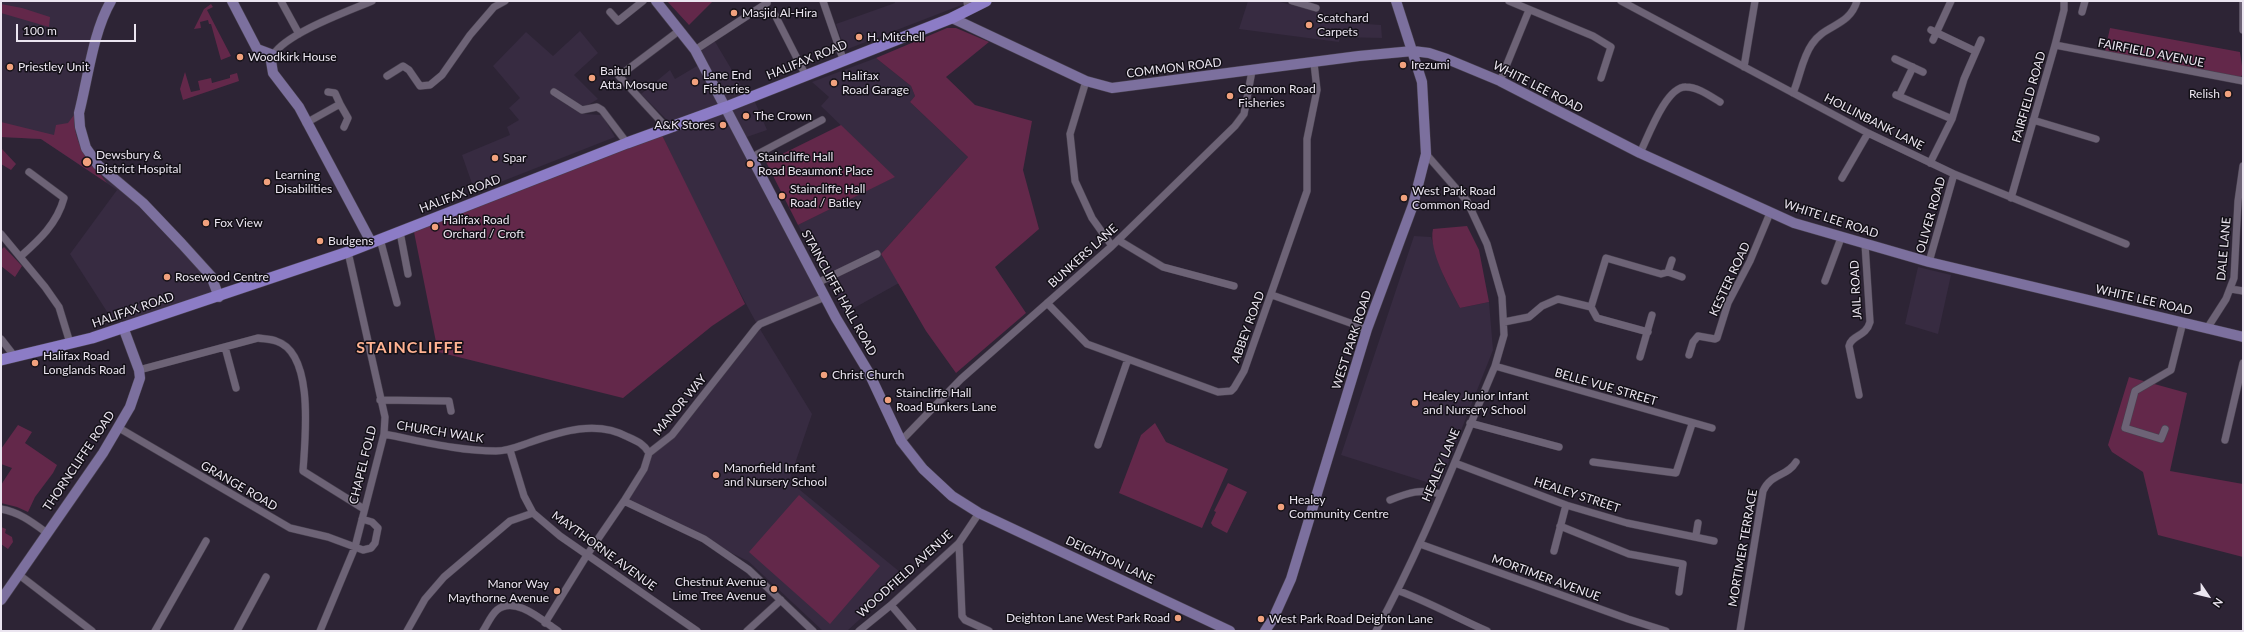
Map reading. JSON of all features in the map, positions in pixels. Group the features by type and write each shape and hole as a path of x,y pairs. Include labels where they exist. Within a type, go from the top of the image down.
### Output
{"main road":[{"name":"HALIFAX ROAD","path":"1,360 70,343 123,327 219,297 348,252 627,143 726,107 843,59 952,18 968,5 986,1"}],"street":[{"path":"111,1 104,12 79,113 80,127 86,148 101,168 143,203 211,276 219,297"},
{"path":"232,1 257,49 273,56"},
{"path":"281,1 299,34"},
{"path":"387,76 403,66 409,70 420,86 430,84 442,75 459,48 494,7 505,1"},
{"path":"610,12 618,21 642,1"},
{"name":"STAINCLIFFE HALL ROAD","path":"656,1 695,50 825,297 869,373 901,441 924,470 952,496 979,512"},
{"path":"823,1 843,59"},
{"path":"1292,1 1316,8"},
{"name":"WEST PARK ROAD","path":"1265,631 1273,619 1291,579 1367,329 1413,205 1426,154 1422,82 1396,1"},
{"path":"1509,1 1593,36 1611,47 1601,78"},
{"name":"HOLLINBANK LANE","path":"1620,1 1868,133 1930,163 2011,198 2126,244"},
{"path":"1744,67 1755,1"},
{"path":"1792,93 1812,44 1822,33 1848,18 1857,1"},
{"path":"1933,40 1934,31 1951,1"},
{"name":"FAIRFIELD ROAD","path":"2011,198 2055,45 2064,10 2064,1"},
{"path":"2082,12 2085,1"},
{"path":"2243,1 2243,30"},
{"path":"368,2 299,34 276,50 271,61 273,73 299,107 306,123 376,241 397,303"},
{"path":"695,50 766,3"},
{"path":"1500,81 1529,10"},
{"path":"775,15 805,74"},
{"name":"COMMON ROAD","path":"952,18 1086,82 1112,88 1413,52"},
{"path":"667,128 619,76 680,30"},
{"path":"1934,31 1975,51"},
{"path":"1930,163 1952,119 1964,79 1981,40"},
{"name":"FAIRFIELD AVENUE","path":"2055,45 2243,81"},
{"name":"WHITE LEE ROAD","path":"1413,52 1447,59 1500,81 1640,153 1794,223 1841,238 1929,262 2208,327 2243,337"},
{"path":"1894,58 1923,72"},
{"name":"ABBEY ROAD","path":"1047,303 1087,344 1218,392 1231,391 1244,371 1272,295 1307,191 1307,139 1317,90 1314,63"},
{"path":"1913,67 1898,95 1952,119"},
{"name":"BUNKERS LANE","path":"901,441 961,379 1112,246 1235,126 1244,114 1252,71"},
{"path":"1086,82 1070,134 1075,181 1092,218 1112,246"},
{"path":"1640,153 1666,100 1675,90 1685,86 1693,88 1720,102"},
{"path":"328,92 335,93 348,118 344,127"},
{"path":"554,92 582,110 597,106 602,110 627,143"},
{"path":"306,123 340,104"},
{"path":"752,157 822,120"},
{"path":"2033,120 2096,139"},
{"path":"1842,178 1868,133"},
{"name":"HEALEY LANE","path":"1376,631 1399,591 1420,544 1495,366 1504,335 1502,298 1487,244 1467,201 1426,154"},
{"name":"DALE LANE","path":"2208,327 2231,290 2234,278 2238,201 2243,166"},
{"path":"20,257 42,238 60,213 64,198 29,172"},
{"name":"OLIVER ROAD","path":"1929,262 1954,174"},
{"name":"KESTER ROAD","path":"1689,355 1693,342 1698,336 1714,339 1717,338 1728,303 1750,261 1770,213"},
{"path":"400,232 408,274"},
{"path":"1,234 59,307 70,343"},
{"name":"JAIL ROAD","path":"1825,281 1841,238"},
{"path":"1118,240 1163,267 1234,286"},
{"name":"JAIL ROAD","path":"1859,395 1848,346 1851,340 1866,331 1870,322 1865,244"},
{"name":"CHAPEL FOLD","path":"320,631 354,547 384,434 385,417 348,252"},
{"path":"818,283 877,254"},
{"path":"1648,332 1597,318 1591,307 1606,258 1661,274 1668,272 1682,277"},
{"path":"1668,272 1672,260"},
{"path":"2231,290 2243,291"},
{"path":"1272,295 1367,329"},
{"name":"MANOR WAY","path":"649,453 672,435 760,324 825,297"},
{"path":"1504,322 1529,317 1542,306 1558,299 1591,307"},
{"path":"1640,357 1652,315"},
{"path":"2165,429 2161,439 2125,428 2135,391 2171,370 2183,322"},
{"name":"THORNCLIFFE ROAD","path":"1,600 119,428 138,390 140,378 139,370 123,327"},
{"path":"139,370 258,338 277,341 290,351 299,363 306,409 303,471 364,509"},
{"path":"1,339 15,357"},
{"path":"225,347 236,388"},
{"path":"1098,445 1128,359"},
{"path":"2225,440 2243,363"},
{"name":"BELLE VUE STREET","path":"1495,366 1692,424 1712,428"},
{"path":"380,400 449,401 451,411"},
{"path":"1470,423 1559,447"},
{"path":"1593,462 1676,473 1692,424"},
{"name":"GRANGE ROAD","path":"119,428 290,528 328,537 354,547"},
{"name":"CHURCH WALK","path":"384,434 452,447 510,450 566,430 588,428 612,430 623,434 642,444 649,453"},
{"name":"MAYTHORNE AVENUE","path":"510,450 524,496 533,512 560,536 697,631"},
{"path":"545,623 587,555 624,502 644,469 649,453"},
{"name":"MORTIMER TERRACE","path":"1740,631 1763,491 1772,478 1792,469 1796,462"},
{"name":"HEALEY STREET","path":"1454,463 1566,504 1627,523 1696,536 1714,541"},
{"path":"1390,500 1411,492 1425,490 1441,494"},
{"path":"624,502 704,540 749,570 813,631"},
{"path":"1554,551 1566,504"},
{"path":"1,509 24,516 47,533"},
{"path":"410,630 425,599 444,577 510,521 533,512"},
{"name":"WOODFIELD AVENUE","path":"858,631 891,604 959,542 979,512"},
{"name":"DEIGHTON LANE","path":"979,512 1230,631"},
{"name":"CHAPEL FOLD","path":"354,547 363,550 371,548 378,534 378,528 372,522 362,520"},
{"path":"1696,536 1698,523"},
{"path":"1560,526 1629,554 1684,564 1679,592"},
{"path":"156,631 206,541"},
{"path":"959,542 962,616 965,620 989,631"},
{"name":"MORTIMER AVENUE","path":"1420,544 1628,619 1666,631"},
{"path":"18,574 92,631"},
{"path":"237,631 266,577"},
{"path":"1399,591 1428,602 1449,615 1487,631"},
{"path":"747,631 781,600"},
{"path":"891,604 912,631"},
{"path":"483,631 497,610 507,605 520,607 558,631"}],"shaded area":[{"name":"Dewsbury & District Hospital","path":"1,1 111,1 79,113 86,148 211,276 219,297 158,317 113,321 70,254 117,190 41,139 1,137"},
{"path":"667,1 713,1 689,25"},
{"name":"H. Mitchell","path":"894,1 965,1 964,4 845,50 836,24 895,3"},
{"path":"1248,1 1276,1 1366,24 1381,25 1382,38 1340,37 1339,42 1239,29"},
{"path":"1,4 22,8 50,17 49,27 1,13"},
{"path":"211,4 213,7 207,10 231,56 221,60 211,24 209,24 208,20 200,22 201,28 194,29 204,9"},
{"path":"947,28 956,28 989,42 946,77 975,105 1032,121 1023,170 1039,229 995,267 1026,313 956,373 926,331 881,254 968,157 910,102 915,96 911,86 876,58"},
{"path":"2110,28 2240,52 2243,73 2241,77 2236,78 2105,51"},
{"path":"580,31 598,53 574,75 598,99 578,111 584,114 602,115 615,137 475,192 462,155 510,135 507,127 519,120 509,108 520,98 493,66 526,32 553,56"},
{"path":"714,40 748,97 755,102 767,130 741,139 825,297 758,326 717,250 660,131 674,127 641,94 670,70 675,79 697,66 698,51"},
{"path":"876,58 911,86 915,96 910,102 968,157 881,254 899,283 845,313 798,225 894,177 821,106 829,97 812,82"},
{"path":"185,72 191,92 200,90 198,81 211,78 212,83 230,78 230,75 237,73 239,81 183,100 180,89"},
{"path":"74,115 80,145 89,160 107,183 41,139 1,137 1,122 54,135 56,125 68,123"},
{"path":"841,125 895,177 798,225 766,162"},
{"path":"660,131 745,304 712,326 623,398 438,352 413,227"},
{"path":"2,149 16,164 11,170 1,164"},
{"path":"1467,226 1479,250 1489,302 1460,308 1441,269 1432,238 1433,229"},
{"name":"Healey Junior Infant and Nursery School","path":"1414,236 1431,237 1444,277 1460,308 1489,302 1493,350 1439,486 1341,455"},
{"path":"4,247 22,266 15,277 1,266 1,250"},
{"path":"1918,267 1951,275 1938,334 1905,324"},
{"name":"Manorfield Infant and Nursery School","path":"758,326 812,414 789,481 906,577 847,631 823,631 748,561 624,501 649,453 664,443"},
{"path":"2129,377 2187,393 2170,471 2243,484 2243,557 2158,535 2143,472 2112,452 2108,445"},
{"path":"1155,423 1166,442 1228,469 1202,528 1119,493 1141,435"},
{"path":"18,425 32,432 25,443 57,465 53,473 35,497 28,512 17,507 1,503 1,485 12,468 1,464 1,449"},
{"path":"1228,483 1247,492 1227,533 1213,526 1211,523 1216,512 1214,511"},
{"path":"799,495 880,566 830,624 749,552"},
{"path":"1,527 6,529 5,533 12,537 13,542 8,549 1,544"}],"place":[{"name":"Masjid Al-Hira","path":"734,13"},
{"name":"Scatchard Carpets","path":"1309,25"},
{"name":"H. Mitchell","path":"859,37"},
{"name":"Woodkirk House","path":"240,57"},
{"name":"Irezumi","path":"1403,65"},
{"name":"Priestley Unit","path":"10,67"},
{"name":"Baitul Atta Mosque","path":"592,78"},
{"name":"Lane End Fisheries","path":"695,82"},
{"name":"Halifax Road Garage","path":"834,83"},
{"name":"Relish","path":"2228,94"},
{"name":"Common Road Fisheries","path":"1230,96"},
{"name":"The Crown","path":"746,116"},
{"name":"A&K Stores","path":"723,125"},
{"name":"Spar","path":"495,158"},
{"name":"Dewsbury & District Hospital","path":"87,162"},
{"name":"Staincliffe Hall Road Beaumont Place","path":"750,164"},
{"name":"Learning Disabilities","path":"267,182"},
{"name":"Staincliffe Hall Road / Batley","path":"782,196"},
{"name":"West Park Road Common Road","path":"1404,198"},
{"name":"Fox View","path":"206,223"},
{"name":"Halifax Road Orchard / Croft","path":"435,227"},
{"name":"Budgens","path":"320,241"},
{"name":"Rosewood Centre","path":"167,277"},
{"name":"Halifax Road Longlands Road","path":"35,363"},
{"name":"Christ Church","path":"824,375"},
{"name":"Staincliffe Hall Road Bunkers Lane","path":"888,400"},
{"name":"Healey Junior Infant and Nursery School","path":"1415,403"},
{"name":"Manorfield Infant and Nursery School","path":"716,475"},
{"name":"Healey Community Centre","path":"1281,507"},
{"name":"Chestnut Avenue Lime Tree Avenue","path":"774,589"},
{"name":"Manor Way Maythorne Avenue","path":"557,591"},
{"name":"Deighton Lane West Park Road","path":"1178,618"},
{"name":"West Park Road Deighton Lane","path":"1261,619"}],"district":[{"name":"STAINCLIFFE","path":"410,348"}]}
